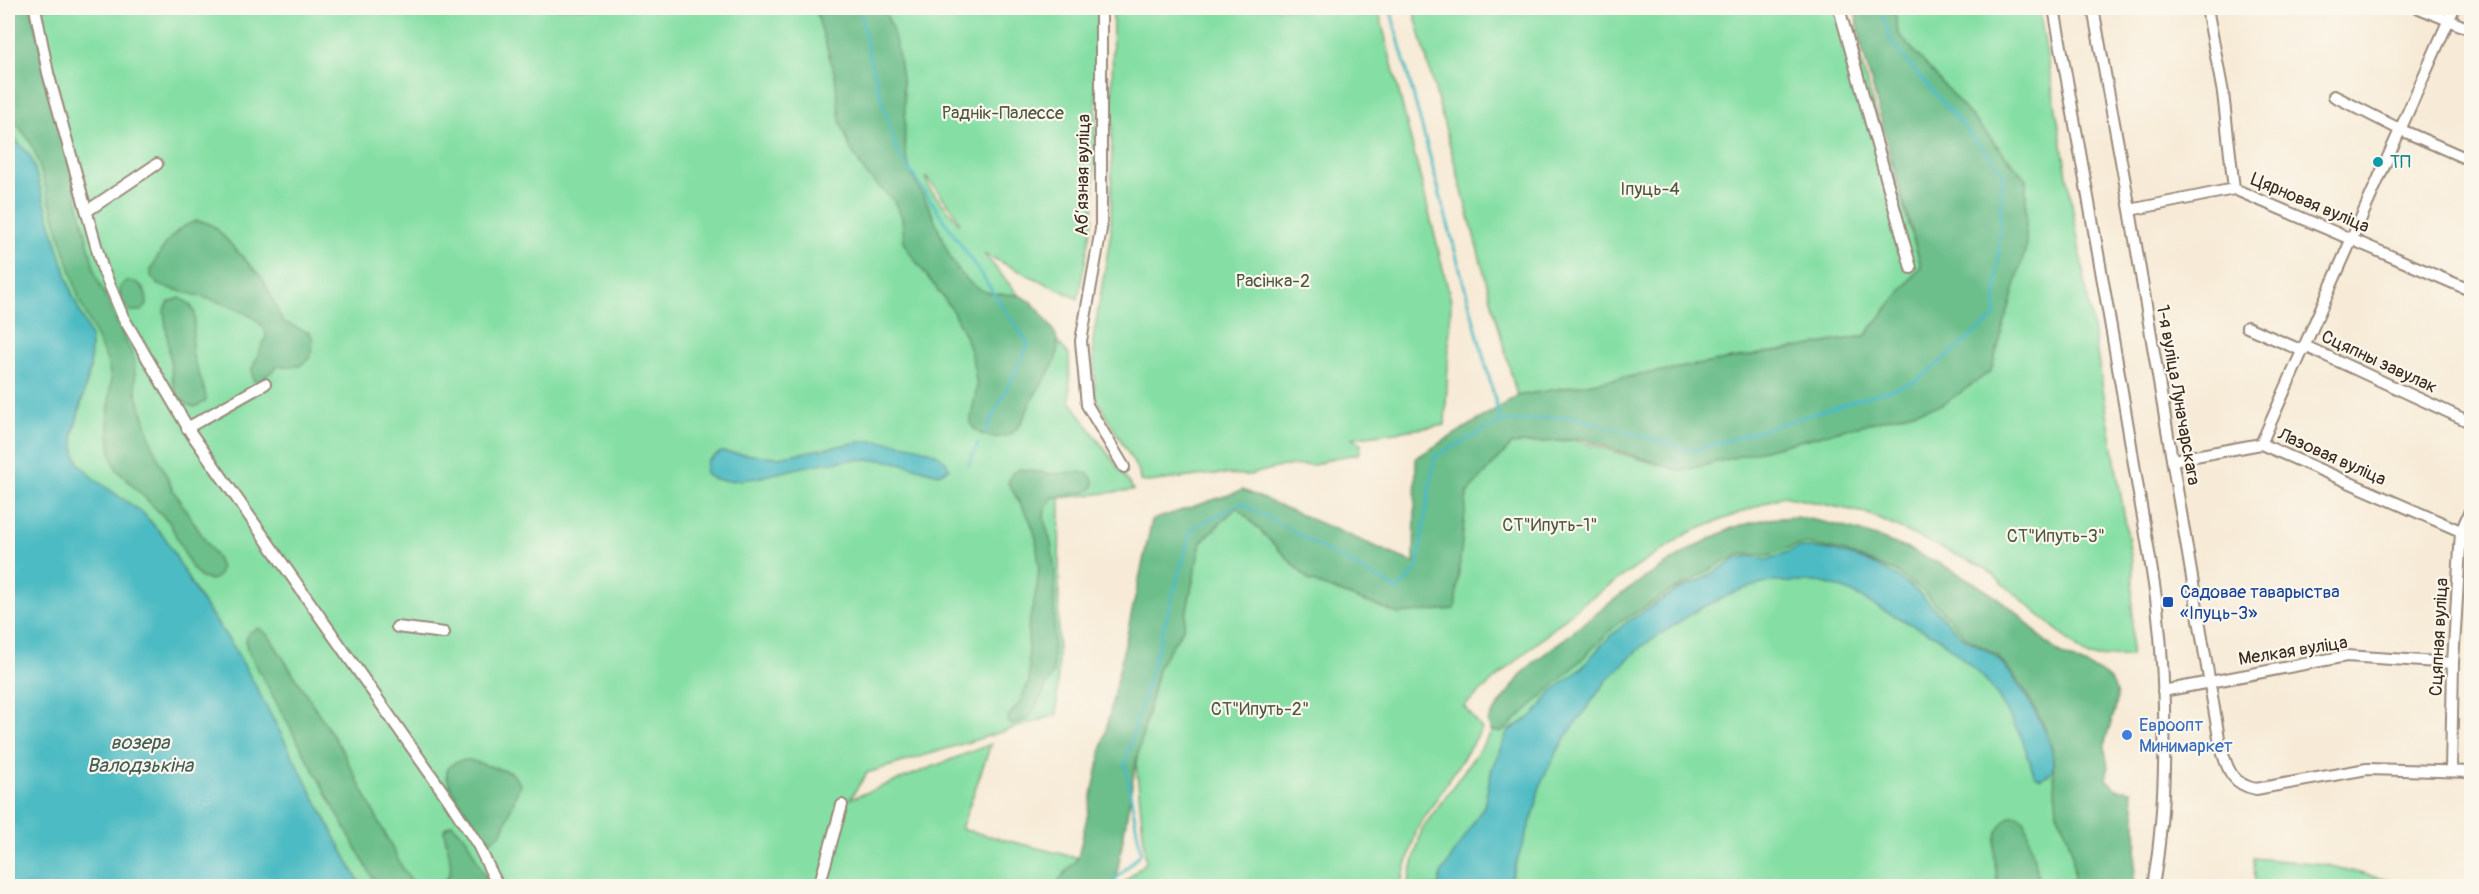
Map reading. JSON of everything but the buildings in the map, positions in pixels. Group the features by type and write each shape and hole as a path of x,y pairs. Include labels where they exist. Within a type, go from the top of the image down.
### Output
{"street":[{"path":"35,8 48,73 102,267 123,317 188,428 450,802 478,845 498,886"},
{"name":"Абʼязная вуліца","path":"1101,8 1101,229 1081,342 1087,405 1124,467"},
{"path":"1839,8 1911,268"},
{"path":"2054,8 2156,604 2163,691 2162,796 2153,886"},
{"name":"1-я вуліца Луначарскага","path":"2093,8 2130,210 2210,681 2225,760 2232,777 2239,784 2256,789 2367,769 2451,771"},
{"path":"2207,8 2223,93 2234,189"},
{"path":"2420,8 2472,30"},
{"path":"2261,444 2454,8"},
{"path":"2334,96 2399,129 2472,161"},
{"path":"87,210 157,164"},
{"name":"Цярновая вуліца","path":"2130,210 2234,189 2353,238 2472,291"},
{"name":"Сцяпны завулак","path":"2247,327 2304,349 2472,423"},
{"path":"188,428 265,384"},
{"name":"Лазовая вуліца","path":"2173,460 2261,444 2466,534"},
{"name":"Сцяпная вуліца","path":"2451,771 2453,663 2466,534 2472,506"},
{"path":"397,627 444,633"},
{"name":"Мелкая вуліца","path":"2163,691 2346,656 2453,663"},
{"path":"2451,771 2472,772"},
{"path":"819,886 842,806"}],"green space":[{"name":"Раднік-Палессе","path":"8,8 1099,8 1093,220 1078,299 984,254 1069,355 1070,401 1134,490 1060,498 1057,715 867,773 850,799 991,744 961,829 1078,858 1054,886 361,886 255,685 233,646 197,594 165,538 143,513 94,479 79,463 75,454 73,434 90,370 91,337 72,294 31,157 8,131","holes":["926,177 954,211 960,224 929,188"]},
{"path":"8,8 31,8 96,276 134,359 136,392 153,447 173,490 218,560 221,569 218,577 211,580 201,578 192,568 169,522 117,470 111,455 108,420 111,379 108,363 79,299 37,158 29,140 8,112 8,71 11,51 8,46"},
{"path":"815,8 881,8 887,16 895,41 901,73 907,159 951,259 964,277 983,291 1016,295 1032,303 1055,333 1058,345 1055,361 1023,420 1008,435 985,436 970,423 977,386 972,357 965,336 951,308 909,252 904,241 902,218 894,201 866,174 850,148 840,120 835,75"},
{"name":"Расінка-2","path":"1113,8 1378,8 1451,301 1445,425 1352,438 1361,444 1358,454 1333,458 1314,465 1283,466 1249,475 1213,474 1140,481 1139,472 1095,396 1093,340 1111,232"},
{"name":"Іпуць-4","path":"1413,8 1845,8 1921,266 1865,336 1517,396"},
{"path":"1855,8 1894,8 1898,33 2026,179 2026,248 1991,371 1944,404 1681,471 1583,439 1512,444 1467,493 1455,609 1398,614 1310,581 1237,507 1201,542 1183,629 1159,665 1136,762 1115,886 1054,886 1078,858 1152,520 1243,490 1414,563 1416,458 1517,396 1865,336 1921,266 1862,48"},
{"path":"1894,8 2039,8 2133,568 2131,656 2088,657 1985,568 1866,513 1783,496 1688,533 1583,603 1464,706 1482,729 1417,829 1400,886 1120,886 1146,862 1136,762 1159,665 1183,629 1201,542 1237,507 1310,581 1454,609 1467,493 1512,444 1575,440 1681,471 1944,404 2026,179 1898,33"},
{"path":"197,221 208,223 216,228 263,279 283,322 310,333 313,340 310,358 299,366 278,366 260,381 253,380 252,369 266,337 262,326 238,309 158,285 151,276 151,270 159,255 175,233"},
{"path":"126,281 140,284 145,291 147,305 142,311 130,311 120,300 120,287"},
{"path":"180,298 191,306 195,316 192,349 206,401 195,407 181,399 173,384 164,310 169,302"},
{"path":"1020,469 1052,474 1078,472 1089,474 1094,482 1093,487 1086,492 1052,498 1045,510 1044,519 1051,543 1055,571 1053,673 1033,712 1025,720 1012,725 1008,722 1008,717 1020,702 1029,681 1028,628 1039,567 1036,538 1030,520 1008,483 1012,473"},
{"path":"1796,517 1852,529 1880,538 1962,576 2010,607 2060,653 2098,671 2111,681 2117,700 2105,744 2108,768 2106,779 2116,789 2131,791 2136,838 2133,886 2072,886 2074,875 2072,852 2057,812 2052,749 2043,723 2024,689 1997,655 1966,637 1924,592 1896,572 1843,551 1807,544 1769,555 1742,554 1723,562 1617,624 1507,728 1500,732 1491,731 1488,722 1491,716 1522,674 1534,662 1629,588 1694,547 1732,528 1766,519"},
{"path":"1841,532 2060,678 2080,886 1407,886 1422,829 1542,663 1725,542"},
{"path":"259,628 269,636 341,748 403,869 412,882 422,886 377,886 247,649 248,633"},
{"path":"469,760 512,773 520,784 502,833 492,840 476,826 454,794 447,778 450,766"},
{"path":"2011,816 2019,816 2025,821 2040,886 1998,886 1994,848 1998,830"},
{"path":"452,824 466,838 490,886 428,886 440,883 447,878 450,872 451,864 444,829"},
{"path":"2254,858 2323,864 2411,886 2262,886 2255,883"}],"water":[{"name":"возера Валодзькіна","path":"8,131 31,157 72,294 91,337 90,369 73,434 75,454 79,463 94,479 143,513 165,538 197,594 233,646 255,685 361,886 8,886"},
{"path":"866,441 914,446 926,450 945,461 949,469 939,474 894,462 857,460 819,464 734,481 712,478 705,473 707,461 721,452 778,457"},
{"path":"1798,548 1839,552 1890,573 1917,592 1962,637 1996,657 2015,679 2036,712 2050,746 2053,761 2051,773 2041,779 2035,776 2021,736 1997,695 1982,676 1938,637 1835,586 1819,582 1770,582 1740,590 1699,609 1642,646 1607,680 1565,738 1544,776 1536,807 1508,886 1438,886 1441,874 1484,806 1492,768 1508,731 1534,715 1552,691 1581,669 1603,643 1628,621 1677,590 1700,581 1738,558 1752,556 1767,560"}],"waterway":[{"path":"860,8 870,59 897,151 1029,345 985,432"},
{"path":"1390,8 1501,422"},
{"path":"1109,886 1141,853 1125,763 1192,528 1242,503 1398,590 1417,569 1435,456 1501,422 1571,416 1694,451 1917,381 1995,317 2003,172 1891,43 1881,8"},
{"path":"968,465 978,444"}],"place":[{"name":"ТП","path":"2378,162"},
{"name":"Садовае таварыства «Іпуць-3»","path":"2168,602"},
{"name":"Евроопт Минимаркет","path":"2127,735"}],"park label":[{"name":"СТ\"Ипуть-1\"","path":"1550,525"},
{"name":"СТ\"Ипуть-3\"","path":"2056,536"},
{"name":"СТ\"Ипуть-2\"","path":"1260,709"}]}
